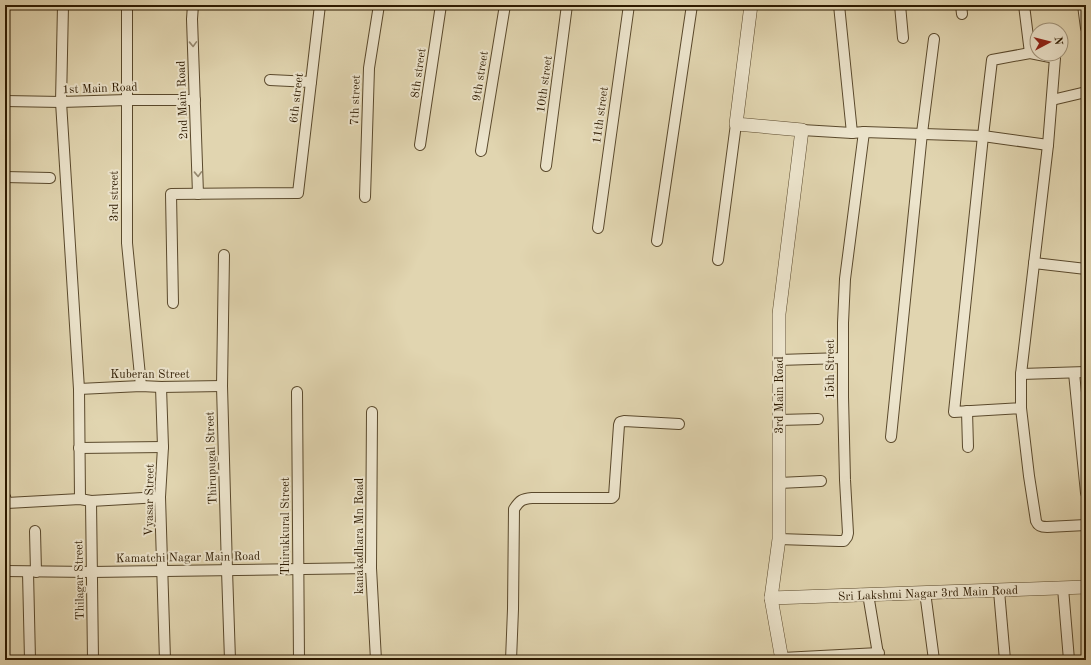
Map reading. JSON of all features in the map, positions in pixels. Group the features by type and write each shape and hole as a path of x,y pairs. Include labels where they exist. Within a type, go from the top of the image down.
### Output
{"street":[{"path":"63,5 61,102 79,388 80,499"},
{"name":"3rd street","path":"127,5 127,243 141,386"},
{"name":"2nd Main Road","path":"194,5 192,19 198,194"},
{"name":"6th street","path":"198,194 298,193 320,5"},
{"name":"7th street","path":"365,197 369,68 379,5"},
{"name":"8th street","path":"420,145 441,5"},
{"name":"9th street","path":"481,151 505,5"},
{"name":"10th street","path":"546,166 567,5"},
{"name":"11th street","path":"598,228 629,5"},
{"path":"657,241 692,5"},
{"path":"718,260 751,5"},
{"path":"839,5 852,133"},
{"path":"900,5 903,38"},
{"path":"1024,5 1029,45"},
{"path":"1084,5 1086,28"},
{"path":"891,438 922,134 934,39"},
{"path":"1021,408 954,412 992,60 1029,53"},
{"path":"1055,62 1048,145 1021,374 1021,408 1029,476 1037,525 1047,527 1086,525"},
{"path":"270,80 311,82"},
{"path":"1052,100 1086,92"},
{"name":"1st Main Road","path":"5,101 61,102 195,100"},
{"path":"736,124 852,133 864,132 983,136 1048,145"},
{"name":"3rd Main Road","path":"782,659 771,598 778,539 779,314 802,130"},
{"name":"15th Street","path":"778,539 844,541 848,533 845,480 843,323 845,279 864,132"},
{"path":"5,177 50,178"},
{"path":"172,303 171,194 198,194"},
{"name":"Thirupugal Street","path":"224,255 222,386 230,660"},
{"path":"1034,263 1086,269"},
{"path":"779,360 843,358"},
{"path":"1021,374 1086,372"},
{"path":"1074,373 1086,493"},
{"name":"Kuberan Street","path":"79,388 222,386"},
{"name":"Vyasar Street","path":"161,387 163,447 160,497 165,660"},
{"name":"Thirukkural Street","path":"297,392 299,660"},
{"path":"967,411 968,447"},
{"name":"kanakadhara Mn Road","path":"372,412 371,568 376,660"},
{"path":"779,420 818,419"},
{"path":"511,660 514,509 517,504 524,499 532,498 612,498 614,496 620,422 679,424"},
{"path":"79,448 163,447"},
{"path":"779,483 820,481"},
{"path":"5,497 7,503 160,497"},
{"name":"Thilagar Street","path":"91,500 93,660"},
{"path":"30,660 32,572 35,531"},
{"name":"Kamatchi Nagar Main Road","path":"5,571 91,572 371,568"},
{"name":"Sri Lakshmi Nagar 3rd Main Road","path":"771,598 1086,587"},
{"path":"1063,588 1069,660"},
{"path":"999,591 1005,660"},
{"path":"925,592 934,660"},
{"path":"782,659 879,656 868,594"}]}
